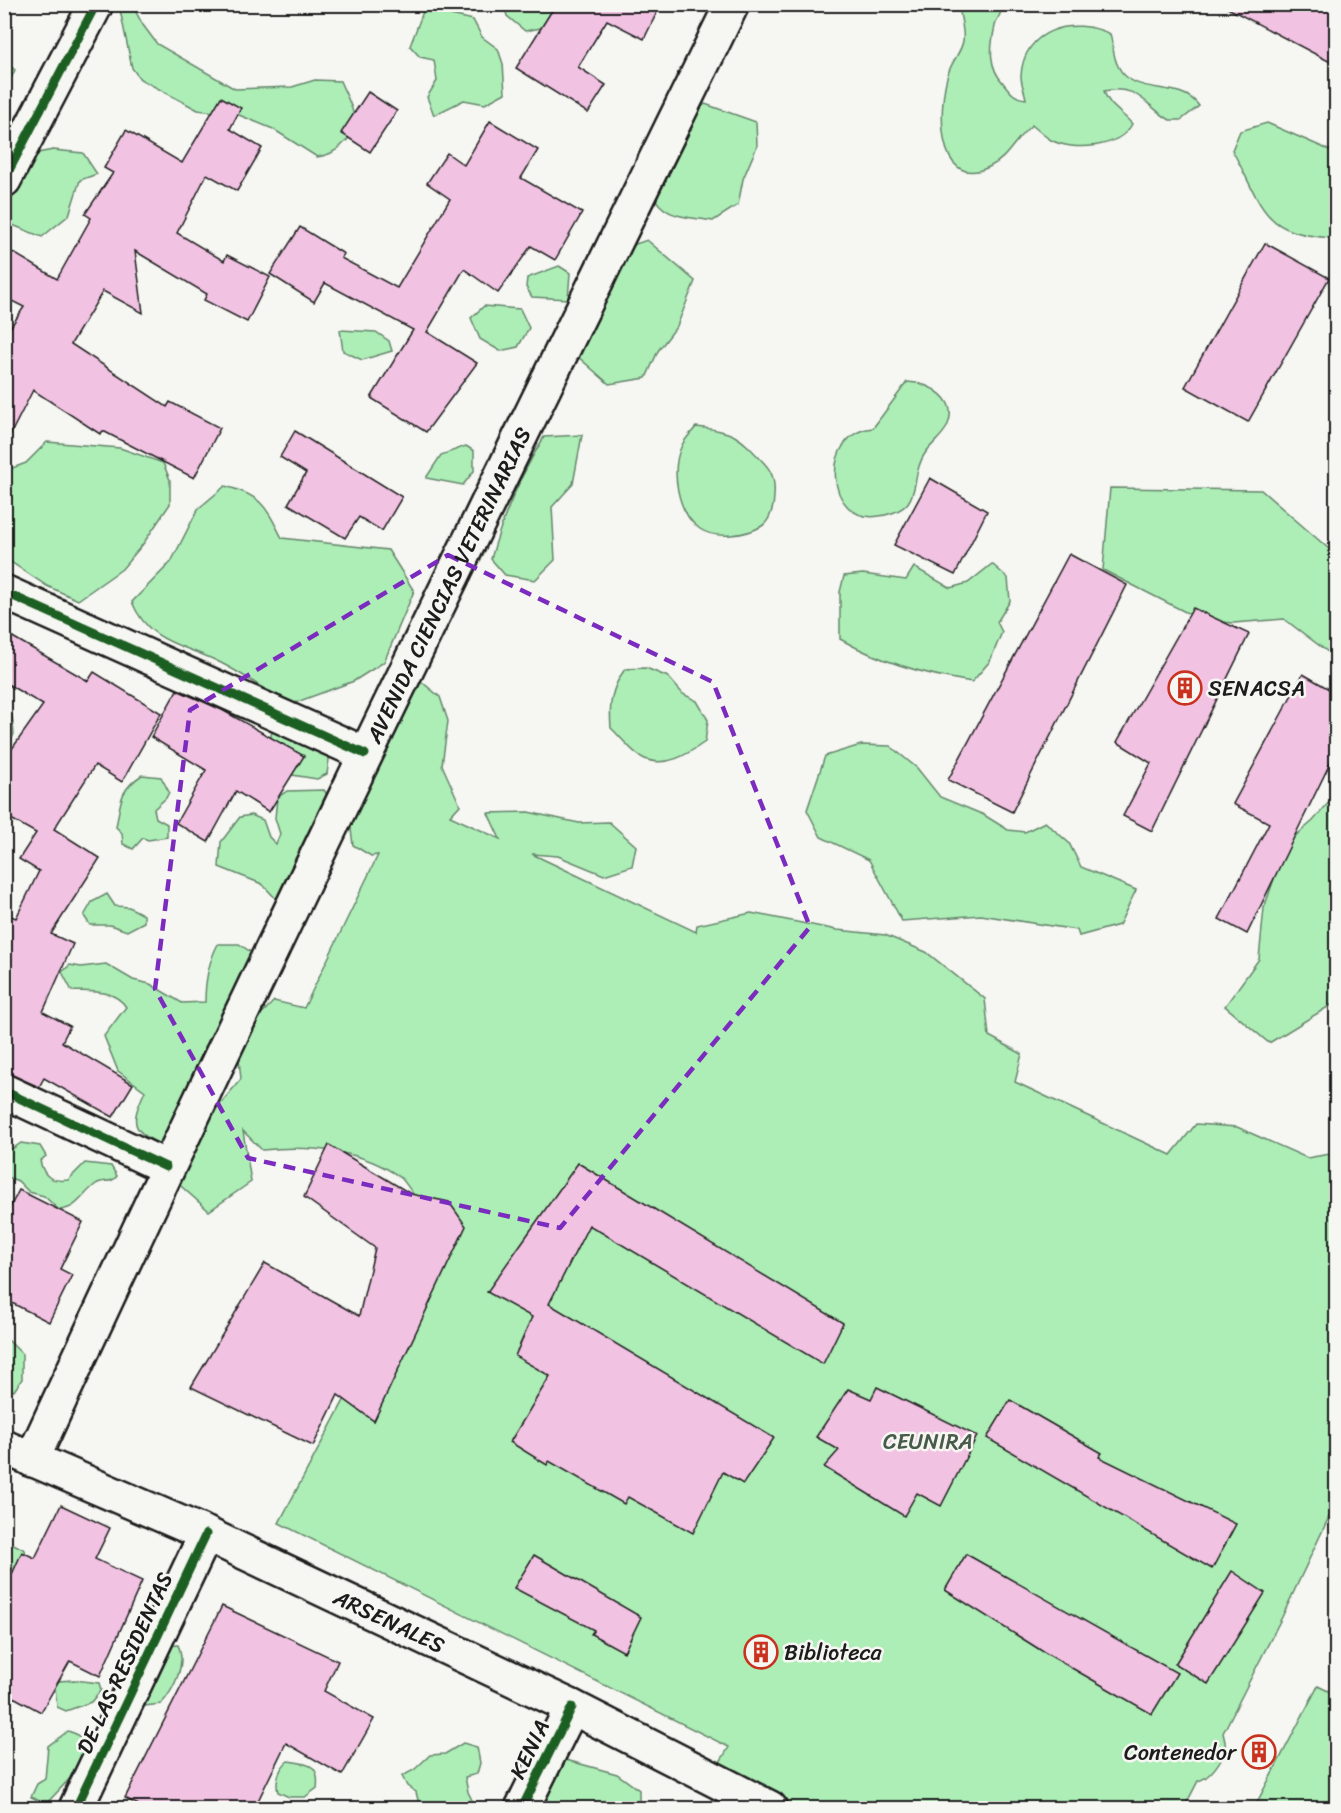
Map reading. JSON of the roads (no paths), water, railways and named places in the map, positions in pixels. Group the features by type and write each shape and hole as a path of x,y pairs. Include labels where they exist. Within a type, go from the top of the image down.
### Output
{"main road":[{"path":"4,180 96,4"},
{"name":"AVENIDA CIENCIAS VETERINARIAS","path":"18,1454 166,1167 732,4"},
{"path":"4,592 365,754"},
{"path":"4,1091 166,1167"},
{"name":"ARSENALES","path":"18,1454 206,1534 572,1707 770,1809"},
{"name":"DE LAS RESIDENTAS","path":"76,1809 206,1534"},
{"name":"KENIA","path":"522,1809 572,1707"}],"place":[{"name":"SENACSA","path":"1185,688"},
{"name":"Biblioteca","path":"761,1652"},
{"name":"Contenedor","path":"1259,1752"}],"park label":[{"name":"CEUNIRA","path":"928,1441"}]}
